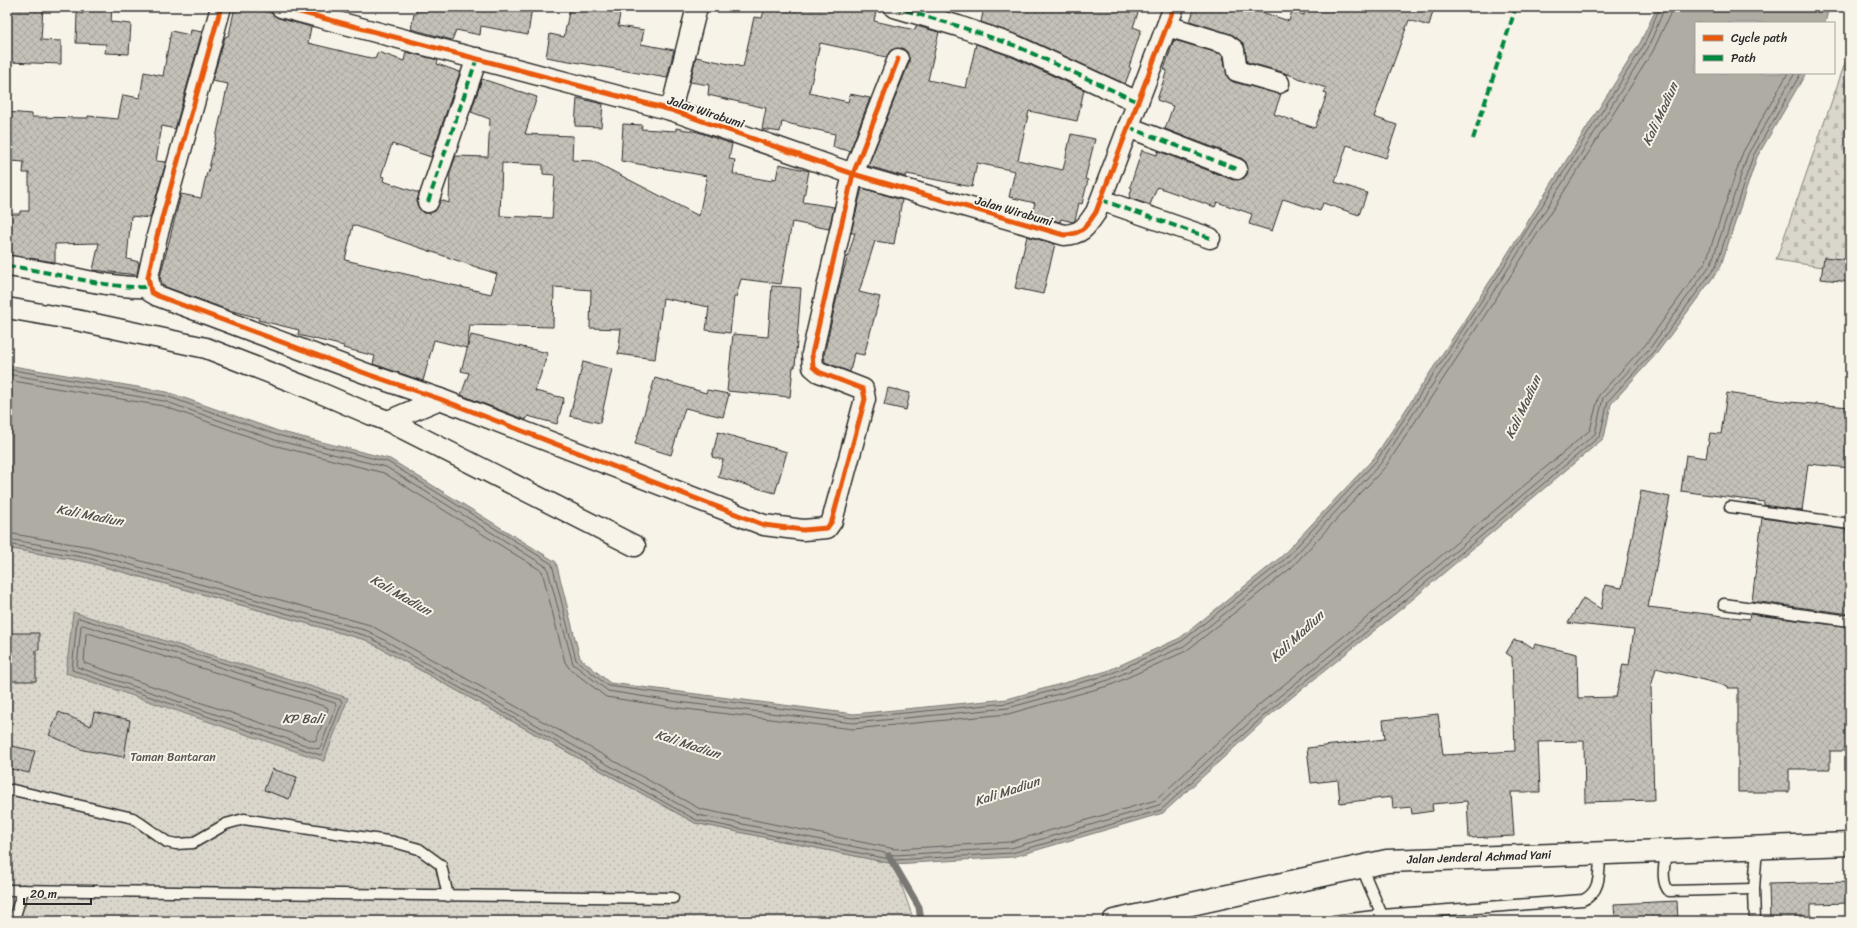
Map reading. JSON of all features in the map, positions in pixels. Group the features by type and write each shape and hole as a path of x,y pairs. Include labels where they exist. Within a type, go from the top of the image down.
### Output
{"highway":[{"name":"Jalan Jenderal Achmad Yani","path":"1114,921 1387,861 1850,844"}],"street":[{"path":"221,7 157,236 148,277 151,292 158,296 370,375 440,399 764,525 804,530 820,530 828,528 832,521 865,399 863,389 819,372 813,367 812,354 853,174 898,59"},
{"name":"Jalan Wirabumi","path":"281,7 671,110 853,174 1038,229 1064,235 1076,234 1087,226 1096,212 1101,200"},
{"path":"671,110 697,7"},
{"path":"894,7 958,26 1016,46 1138,102"},
{"path":"1174,7 1101,200 1210,238"},
{"path":"1166,26 1226,44 1234,50 1237,71 1279,83"},
{"path":"428,202 477,58"},
{"path":"1128,127 1237,169"},
{"path":"7,266 30,268 131,288 149,287"},
{"path":"7,308 76,320 206,348 388,421 635,546"},
{"path":"388,421 440,399"}],"lane":[{"path":"1730,507 1850,524"},
{"path":"1724,604 1850,621"},
{"path":"7,791 13,790 133,818 167,842 176,844 193,843 226,824 244,818 394,842 419,849 441,865 448,896"},
{"path":"1755,921 1754,889 1757,847"},
{"path":"1666,850 1664,879 1665,886 1669,891 1754,889"},
{"path":"1334,921 1382,915 1583,900 1591,897 1597,888 1600,853"},
{"path":"1361,866 1382,915"},
{"path":"7,890 672,898"},
{"path":"11,921 14,919 23,890"}],"green space":[{"path":"1850,49 1850,271 1776,260"},
{"name":"Taman Bantaran","path":"7,548 87,562 366,640 695,823 894,864 914,921 7,921"}],"water":[{"name":"Kali Madiun","path":"1657,7 1829,7 1825,22 1695,22 1695,74 1805,74 1757,157 1720,268 1657,353 1611,404 1604,438 1401,609 1270,715 1163,813 1013,857 894,864 695,823 366,640 87,562 7,548 7,365 167,392 278,431 390,459 556,562 580,658 610,683 854,714 1007,699 1107,671 1180,638 1281,557 1374,458 1496,272 1640,43"},
{"name":"KP Bali","path":"73,612 348,698 324,761 66,673"}],"building":[{"path":"7,7 43,7 41,40 61,41 61,64 7,62"},
{"path":"83,7 112,7 111,22 131,24 129,54 105,53 106,44 76,43 77,13 83,14"},
{"path":"235,7 248,7 271,13 278,18 311,27 308,43 375,59 378,52 404,61 406,52 438,60 437,64 460,72 431,157 392,144 381,176 384,177 383,181 419,193 417,205 424,213 435,211 441,200 449,203 450,172 456,156 488,157 490,119 471,112 482,79 537,97 525,134 573,136 572,160 593,161 699,216 707,176 621,161 623,124 642,125 641,129 676,131 676,128 698,132 732,144 729,159 735,160 733,174 772,181 772,178 776,179 779,164 809,171 803,202 834,207 829,229 792,222 781,284 741,279 736,297 734,297 730,333 706,330 709,307 663,298 655,359 618,354 621,329 590,328 591,290 554,287 553,327 470,325 467,348 434,340 423,381 373,364 375,356 343,348 344,346 298,335 299,330 258,320 259,318 225,309 163,286 160,277 181,194 201,198 207,172 208,173 228,84 212,81 225,37 229,35","holes":["502,163 543,165 543,174 555,175 552,218 500,216","353,225 497,274 491,294 345,260"]},
{"path":"417,7 532,7 528,35 481,26 480,35 456,30 452,40 411,29"},
{"path":"570,7 621,7 618,26 644,30 641,44 674,50 667,78 546,57 550,34 564,37"},
{"path":"765,7 877,7 874,21 915,30 916,26 939,32 928,80 966,88 976,44 1012,57 1084,90 1077,121 1029,111 1018,160 1063,170 1071,134 1095,139 1085,179 1088,180 1082,204 1079,203 1075,220 1073,222 1061,219 1060,222 1032,214 1035,203 1009,197 1015,171 977,163 972,187 907,174 906,177 868,166 909,63 907,52 902,48 891,50 886,57 820,43 809,93 848,102 850,94 870,98 850,151 833,147 835,134 782,122 780,132 762,129 766,108 708,95 709,85 690,82 696,57 743,67 754,17 762,18"},
{"path":"984,7 1140,7 1133,27 1141,30 1129,67 1131,68 1125,84 1021,36 981,22"},
{"path":"1195,7 1246,7 1289,21 1292,11 1304,15 1305,7 1434,7 1429,26 1409,20 1374,117 1397,125 1386,158 1347,145 1335,182 1367,193 1359,215 1323,203 1320,211 1283,199 1272,231 1249,224 1252,214 1217,202 1215,207 1157,187 1150,205 1129,198 1132,188 1130,187 1142,150 1157,155 1158,151 1233,180 1244,178 1248,173 1246,162 1241,158 1165,129 1173,106 1157,100 1167,70 1164,69 1174,40 1221,54 1223,56 1228,78 1233,82 1281,94 1274,114 1315,128 1327,94 1324,93 1326,88 1282,72 1247,62 1244,44 1233,35 1190,21"},
{"path":"191,30 202,32 175,129 162,126 156,161 166,162 150,218 131,216 127,259 139,262 137,275 93,270 99,243 55,244 55,262 7,255 7,214 20,214 20,211 29,211 29,173 23,173 24,162 10,161 12,145 7,145 7,112 32,114 32,117 88,118 88,116 118,119 123,95 140,98 144,72 163,76 171,31 190,35"},
{"path":"577,98 603,104 601,127 575,126"},
{"path":"862,188 902,200 894,244 875,241 859,292 880,297 864,355 854,353 850,372 825,362 824,355 841,279 855,233 851,233"},
{"path":"1027,236 1055,244 1043,294 1015,288"},
{"path":"1824,257 1850,260 1850,282 1821,279"},
{"path":"772,286 801,288 795,367 793,367 790,397 727,391 733,334 768,337"},
{"path":"471,335 548,353 535,391 564,398 557,424 528,416 526,420 461,395 469,373 461,371"},
{"path":"583,362 612,369 600,423 570,416"},
{"path":"655,378 706,393 707,390 729,394 723,417 685,408 671,455 635,444"},
{"path":"888,388 910,393 906,410 884,405"},
{"path":"1727,393 1789,402 1850,407 1850,468 1808,464 1802,511 1764,505 1764,502 1681,491 1686,455 1706,458 1710,433 1721,434"},
{"path":"718,432 787,452 775,493 718,477 723,460 712,457"},
{"path":"1641,491 1670,497 1648,607 1749,619 1750,614 1850,627 1850,699 1847,699 1847,751 1830,751 1830,769 1789,769 1789,792 1738,792 1738,688 1727,688 1727,686 1656,668 1651,687 1654,800 1585,802 1584,741 1538,742 1540,792 1511,792 1514,836 1469,838 1467,801 1432,804 1433,811 1412,814 1411,807 1393,809 1392,797 1340,803 1338,780 1311,783 1307,748 1385,739 1383,720 1438,714 1443,755 1515,751 1512,657 1506,653 1514,640 1524,642 1533,648 1535,644 1577,654 1578,698 1616,697 1623,664 1629,665 1634,630 1568,623 1583,598 1601,609 1605,585 1622,588"},
{"path":"1762,518 1850,530 1850,614 1752,601"},
{"path":"7,633 39,633 39,650 36,650 36,681 7,681"},
{"path":"59,712 91,726 94,712 130,720 124,757 83,750 49,735"},
{"path":"7,745 35,751 29,773 7,768"},
{"path":"272,769 297,777 289,799 264,790"},
{"path":"1850,882 1850,903 1811,904 1811,921 1770,921 1769,884"},
{"path":"1677,901 1678,921 1615,921 1614,904"}],"waterway":[{"path":"889,856 919,907 921,921"}],"marked path":[{"path":"894,7 958,26 1016,46 1138,102"},
{"path":"1473,139 1516,7"},
{"path":"428,202 477,58"},
{"path":"1128,127 1237,169"},
{"path":"1101,200 1210,238"},
{"path":"7,266 24,268 96,283 132,287 149,287"}],"cycle path":[{"path":"221,7 157,236 148,277 151,292 158,296 370,375 440,399 764,525 803,530 827,528 832,521 865,399 863,389 819,372 813,367 812,354 853,174 898,59"},
{"path":"281,7 671,110 853,174 1064,235 1075,233 1083,229 1096,212 1174,7"}]}
